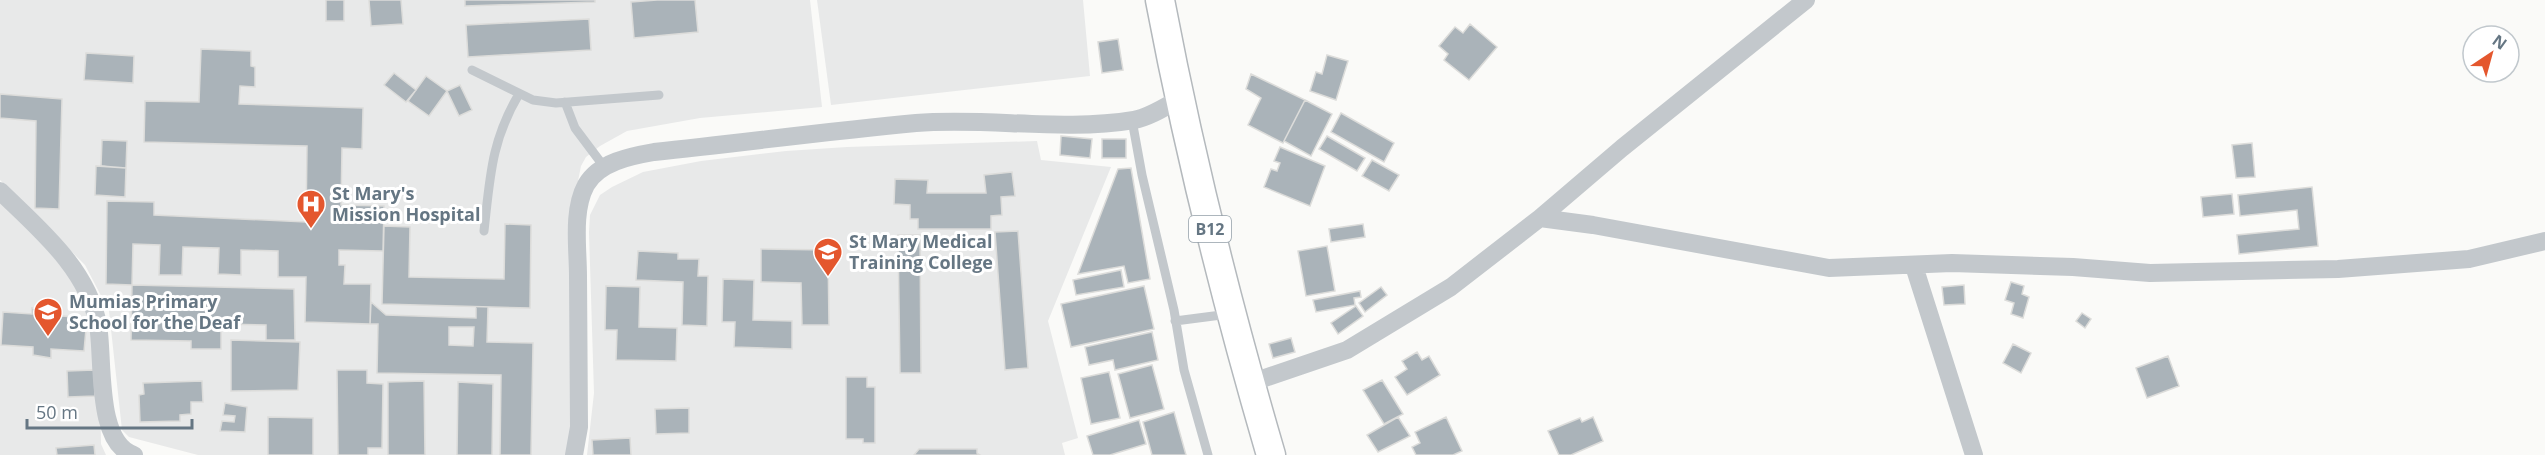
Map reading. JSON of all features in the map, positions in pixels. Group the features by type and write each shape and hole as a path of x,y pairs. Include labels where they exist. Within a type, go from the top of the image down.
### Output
{"highway":[{"name":"B12","path":"1160,0 1179,99 1231,314 1271,455"}],"street":[{"path":"1250,383 1347,350 1451,287 1540,218 1622,148 1806,0"},
{"path":"574,455 579,427 578,220 586,185 605,168 630,156 654,152 918,123 992,121 1065,125 1132,120 1159,111 1179,99"},
{"path":"0,191 60,252 87,290 94,305 99,327 108,425 114,440 127,454"},
{"path":"1540,218 1593,225 1829,268 1952,263 2073,267 2150,273 2338,269 2469,259 2545,241"},
{"path":"1914,266 1974,455"}],"lane":[{"path":"472,70 533,100 565,102 659,95"},
{"path":"484,231 495,147 505,117 519,94"},
{"path":"565,102 575,128 605,168"},
{"path":"1132,120 1184,370 1208,455"},
{"path":"1175,321 1231,314"}],"shaded area":[{"name":"St Mary's Mission Hospital","path":"0,0 810,0 822,107 700,118 627,131 586,157 581,166 573,206 572,430 568,455 198,455 129,437 122,430 109,311 85,265 0,180"},
{"path":"817,0 1083,0 1090,76 831,105"},
{"name":"St Mary Medical Training College","path":"1037,141 1041,160 1111,167 1048,321 1078,438 1062,443 1065,455 587,455 594,393 589,232 590,215 600,195 643,172 701,161 786,151 847,147"},
{"name":"Mumias Primary School for the Deaf","path":"0,199 17,215 66,272 88,305 100,393 101,444 106,455 0,455"}],"building":[{"path":"326,0 344,0 344,21 326,21"},
{"path":"369,0 401,0 403,24 371,26"},
{"path":"465,0 595,0 595,2 465,6"},
{"path":"695,0 698,32 634,38 631,2"},
{"path":"589,19 591,50 468,57 466,25"},
{"path":"1470,24 1497,47 1469,80 1444,60 1448,54 1439,46 1455,27 1463,33"},
{"path":"1118,39 1123,70 1102,73 1098,42"},
{"path":"201,49 251,51 251,66 255,67 255,87 240,86 239,104 363,108 362,149 342,148 341,205 384,206 383,251 339,250 339,265 345,265 344,284 371,284 370,324 305,322 306,277 278,277 278,251 241,250 241,275 218,274 219,248 183,247 182,275 159,275 160,245 133,244 132,285 106,284 107,201 154,202 154,215 306,222 307,146 144,142 145,101 199,102"},
{"path":"86,53 134,56 133,83 84,80"},
{"path":"1327,55 1348,61 1336,100 1310,91 1316,72 1322,74"},
{"path":"394,73 416,90 406,102 384,85"},
{"path":"1251,74 1305,100 1283,143 1248,125 1261,98 1246,89"},
{"path":"426,76 447,91 429,116 408,101"},
{"path":"460,85 472,110 459,116 447,91"},
{"path":"0,94 62,99 59,209 35,208 36,121 0,118"},
{"path":"1305,100 1332,114 1311,156 1284,141"},
{"path":"1341,113 1394,143 1384,162 1331,132"},
{"path":"1061,136 1092,139 1090,158 1060,155"},
{"path":"1327,136 1365,158 1357,171 1319,149"},
{"path":"1102,139 1126,139 1126,158 1102,158"},
{"path":"102,140 127,141 126,168 101,166"},
{"path":"2252,143 2255,177 2236,178 2232,145"},
{"path":"1280,147 1325,166 1310,206 1264,187 1271,169 1277,171 1280,163 1274,161"},
{"path":"1372,160 1399,175 1389,191 1362,176"},
{"path":"96,166 126,168 125,197 95,195"},
{"path":"1131,168 1150,279 1128,283 1124,266 1078,274 1118,169"},
{"path":"1012,172 1015,196 1001,197 1002,215 991,216 991,229 918,229 918,219 910,219 910,205 894,204 895,179 928,180 927,193 986,193 984,175"},
{"path":"2312,187 2318,246 2239,254 2237,235 2299,229 2297,210 2240,216 2238,195"},
{"path":"2232,194 2234,214 2203,217 2201,197"},
{"path":"505,224 531,225 530,308 382,304 384,226 410,227 409,277 504,279"},
{"path":"1363,224 1365,237 1331,242 1329,229"},
{"path":"1018,231 1028,368 1005,370 995,232"},
{"path":"898,235 920,235 921,373 900,373"},
{"path":"1327,246 1335,291 1306,296 1298,251"},
{"path":"761,249 828,250 829,325 802,325 801,283 761,282"},
{"path":"638,251 678,253 678,259 699,259 698,276 708,276 707,326 682,325 683,282 636,280"},
{"path":"1121,270 1124,287 1076,295 1073,280"},
{"path":"723,279 754,280 753,320 792,321 792,349 734,347 735,322 722,322"},
{"path":"2011,282 2024,286 2022,294 2029,297 2023,318 2011,314 2014,303 2005,300"},
{"path":"132,285 294,289 295,340 266,340 266,325 221,324 221,349 191,349 191,341 131,340"},
{"path":"1964,285 1965,304 1944,305 1942,287"},
{"path":"606,286 640,287 639,327 677,328 676,361 616,360 617,330 605,330"},
{"path":"1144,286 1154,329 1071,347 1061,304"},
{"path":"1381,287 1387,295 1365,312 1359,303"},
{"path":"1360,291 1361,297 1354,298 1355,305 1316,312 1313,300"},
{"path":"371,302 386,315 476,318 476,307 488,307 487,342 533,343 531,455 500,455 501,375 377,373 378,324 370,324","holes":["449,327 474,327 473,346 449,345"]},
{"path":"1356,306 1363,316 1338,334 1331,323"},
{"path":"32,308 50,311 50,315 87,318 84,351 51,349 51,358 33,355 33,347 1,345 3,312 32,314"},
{"path":"2082,313 2091,319 2085,328 2076,321"},
{"path":"1152,332 1158,360 1115,370 1113,360 1089,365 1085,347"},
{"path":"1291,338 1295,352 1273,358 1269,344"},
{"path":"231,340 300,342 298,390 231,391"},
{"path":"2013,344 2031,353 2021,373 2003,363"},
{"path":"1417,352 1422,360 1429,356 1440,375 1407,395 1395,377 1407,369 1402,361"},
{"path":"2168,356 2179,386 2147,398 2136,368"},
{"path":"1152,365 1164,409 1130,418 1118,374"},
{"path":"94,370 95,396 68,397 67,371"},
{"path":"337,370 367,370 367,383 383,384 382,448 368,448 368,455 338,455"},
{"path":"1109,372 1120,418 1091,424 1081,378"},
{"path":"846,377 867,377 867,387 875,387 875,443 863,443 863,439 846,439"},
{"path":"1382,380 1403,414 1384,424 1363,390"},
{"path":"202,381 203,402 191,402 191,414 180,415 180,421 140,422 139,395 144,394 143,383"},
{"path":"424,381 425,455 388,455 388,382"},
{"path":"458,382 493,384 492,455 457,455"},
{"path":"225,403 247,407 245,432 220,431 222,421 234,422 235,416 223,415"},
{"path":"689,408 689,433 656,434 655,409"},
{"path":"1174,412 1186,455 1152,455 1143,422"},
{"path":"268,417 313,418 313,455 268,455"},
{"path":"1398,417 1410,436 1378,452 1367,435"},
{"path":"1446,417 1462,451 1453,455 1416,455 1412,447 1420,443 1415,432"},
{"path":"1593,417 1603,441 1571,455 1559,455 1548,431 1580,418 1582,422"},
{"path":"1139,420 1146,444 1110,455 1093,455 1087,436"},
{"path":"630,438 631,455 593,455 592,440"},
{"path":"94,445 95,455 57,455 56,448"},
{"path":"919,449 977,449 980,455 914,455"}],"place":[{"name":"St Mary's Mission Hospital","path":"311,230"},
{"name":"St Mary Medical Training College","path":"828,278"},
{"name":"Mumias Primary School for the Deaf","path":"48,338"}]}
